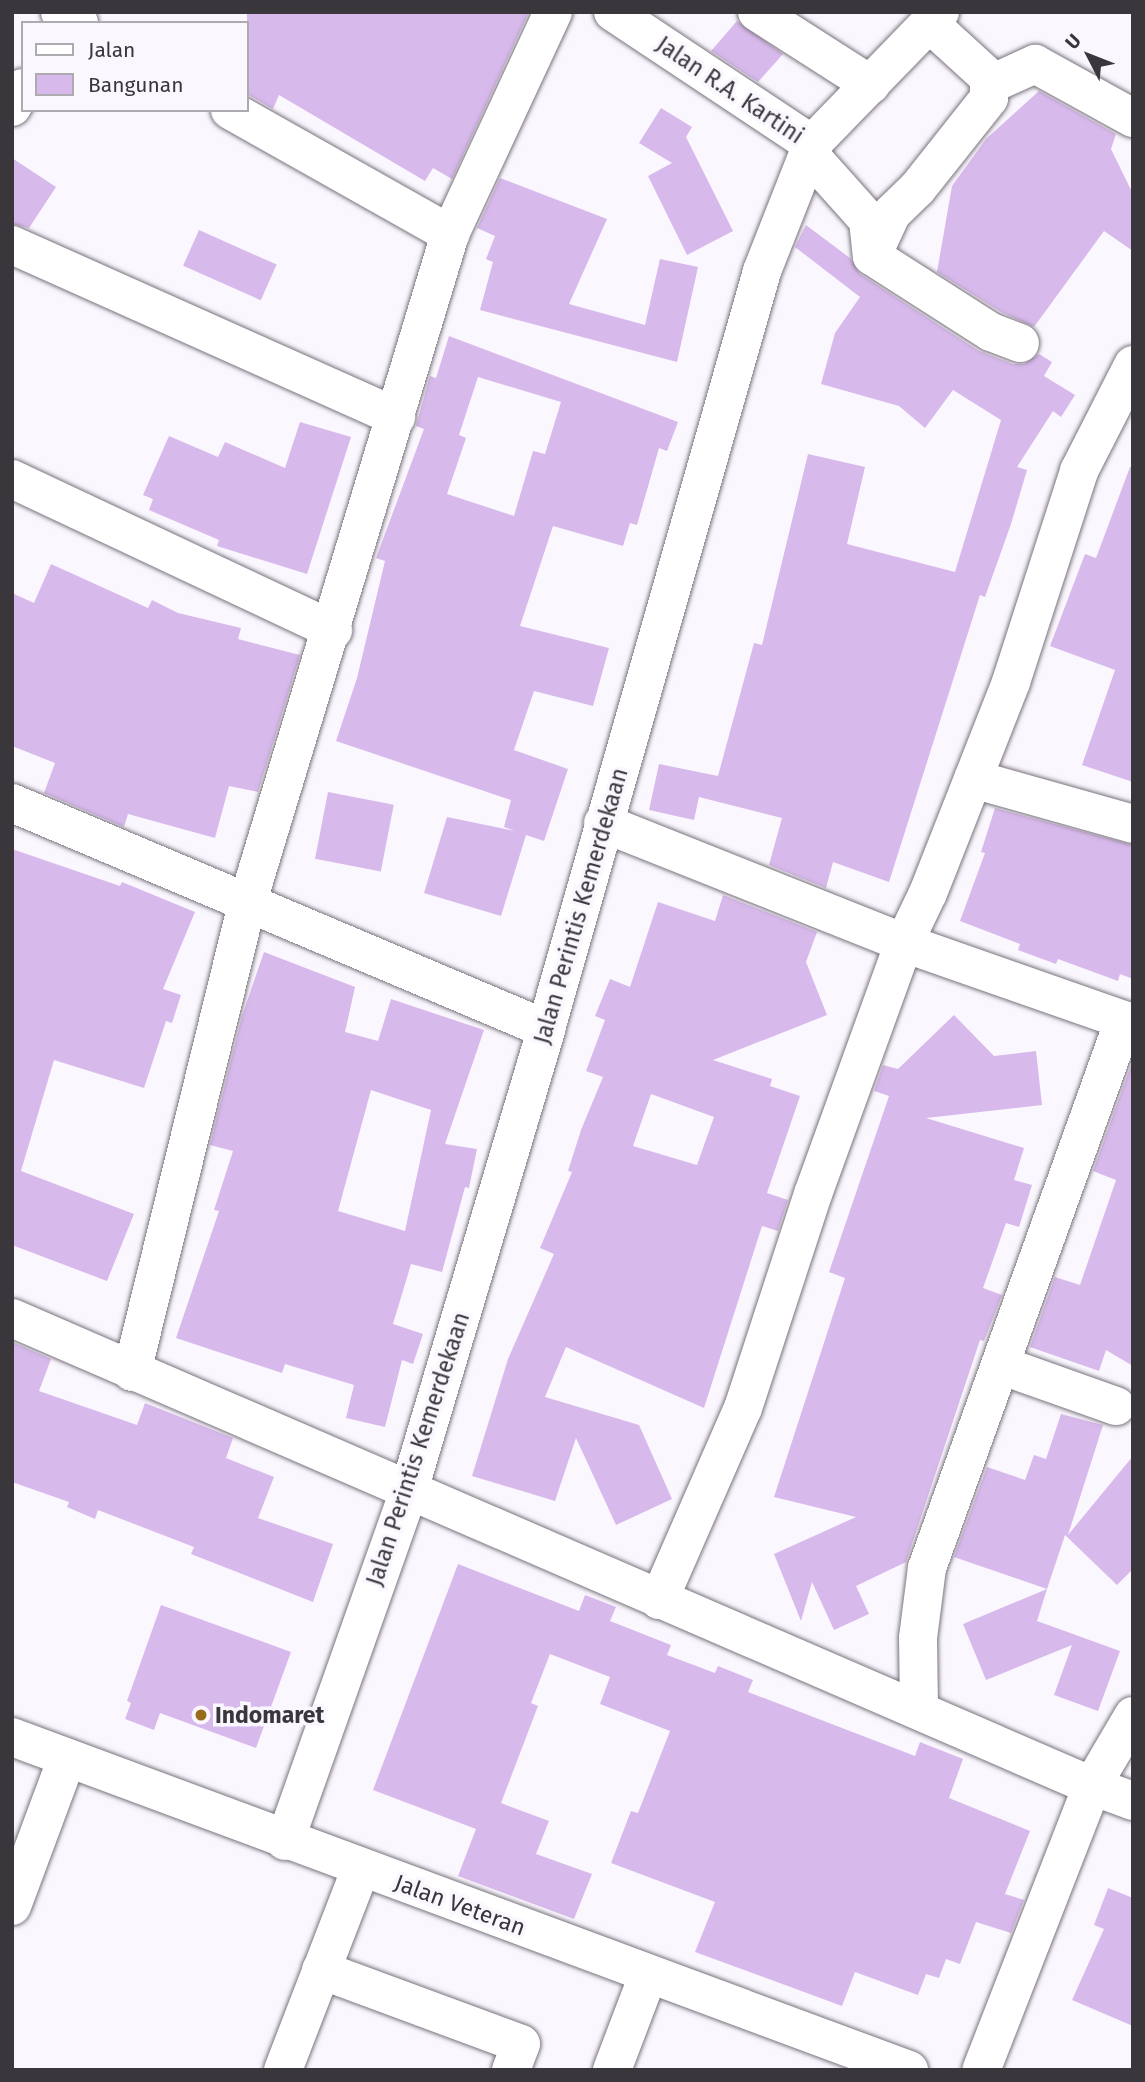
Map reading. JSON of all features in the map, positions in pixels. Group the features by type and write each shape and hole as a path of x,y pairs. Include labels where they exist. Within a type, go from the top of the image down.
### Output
{"street":[{"path":"132,1372 248,901 333,630 450,234 553,12"},
{"name":"Jalan R.A. Kartini","path":"613,12 810,149 868,220 872,256"},
{"path":"757,12 871,85"},
{"path":"934,18 987,76 989,98 917,189 892,213 872,256 991,332 1020,343"},
{"name":"Jalan Perintis Kemerdekaan","path":"285,1841 409,1490 546,1029 762,271 810,149 934,18"},
{"path":"989,85 1035,64 1133,118"},
{"path":"12,107 21,91"},
{"path":"234,112 450,234"},
{"path":"12,245 396,417"},
{"path":"659,1600 743,1408 813,1194 904,943 928,894 1011,682 1079,471 1120,412 1133,365"},
{"path":"12,479 333,630"},
{"path":"973,779 1133,824"},
{"path":"12,803 546,1029"},
{"path":"603,823 904,943 1128,1021 927,1568 919,1638 919,1708"},
{"path":"12,1318 659,1600 919,1708 1092,1786 1133,1801"},
{"path":"1003,1366 1115,1406"},
{"path":"981,2070 1092,1786 1133,1716"},
{"name":"Jalan Veteran","path":"12,1737 285,1841 909,2070"},
{"path":"12,1906 67,1758"},
{"path":"283,2070 360,1868"},
{"path":"321,1970 521,2044 511,2070"},
{"path":"611,2070 648,1975"}],"building":[{"path":"247,12 529,12 452,179 433,168 425,181 279,95 273,109 248,95"},
{"path":"737,21 783,54 758,82 711,51"},
{"path":"1039,91 1116,134 1111,149 1133,194 1133,251 1104,231 1034,327 1001,312 937,272 952,186 986,139"},
{"path":"661,108 692,127 686,137 733,231 687,255 648,176 672,163 639,143"},
{"path":"12,158 56,187 29,228 12,224"},
{"path":"500,178 607,219 569,304 645,325 660,259 698,267 677,362 480,310 493,262 486,259 495,236 477,228"},
{"path":"806,225 850,258 860,274 979,351 1013,364 1024,364 1039,354 1052,362 1044,376 1075,395 1061,417 1053,411 1017,467 1027,470 1011,524 985,597 980,595 889,882 833,862 826,888 769,865 782,818 699,797 694,820 649,810 659,764 718,776 754,643 762,645 808,454 865,467 847,544 955,572 1001,420 953,390 925,428 899,406 821,384 835,333 860,297 795,247"},
{"path":"199,230 277,265 261,300 183,266"},
{"path":"449,336 678,422 667,451 659,448 637,525 630,523 623,546 553,526 520,626 609,648 593,706 534,691 514,750 568,769 544,841 526,835 501,916 424,893 447,817 515,831 504,827 511,800 336,741 357,678 385,561 376,558 424,429 416,426 430,376 436,378","holes":["478,377 561,402 545,454 533,451 514,516 447,494 466,438 459,435"]},
{"path":"300,422 351,437 307,574 217,546 219,540 149,510 153,499 143,495 169,436 218,457 225,442 285,468"},
{"path":"1130,467 1133,467 1133,782 1082,765 1115,670 1050,646 1085,554 1096,558"},
{"path":"51,564 148,608 152,600 178,613 241,628 238,639 300,655 258,792 229,786 215,838 128,814 124,827 44,793 55,763 12,746 12,593 34,603"},
{"path":"328,792 394,805 381,872 315,859"},
{"path":"995,808 1133,845 1133,979 1120,974 1118,981 1058,959 1056,964 1018,950 1020,944 960,921 985,853 981,852"},
{"path":"12,849 120,886 122,882 195,912 163,989 181,995 172,1023 166,1021 144,1088 54,1060 21,1171 134,1214 107,1281 12,1245"},
{"path":"723,895 817,932 806,962 827,1015 713,1060 772,1079 770,1086 800,1096 767,1193 788,1200 778,1231 762,1226 704,1408 566,1347 545,1397 639,1425 672,1499 616,1525 576,1438 555,1501 472,1476 508,1359 554,1254 540,1248 572,1172 568,1171 581,1130 603,1077 586,1071 605,1020 595,1016 610,979 630,987 658,902 715,921","holes":["651,1094 714,1117 697,1165 633,1146"]},
{"path":"264,952 355,987 345,1032 378,1041 391,999 484,1030 445,1144 477,1149 469,1188 465,1187 442,1272 411,1264 393,1324 423,1334 413,1364 402,1360 385,1427 346,1418 354,1385 285,1364 282,1373 176,1338 219,1211 214,1210 233,1151 210,1145 242,1016","holes":["371,1090 431,1110 405,1231 338,1211"]},
{"path":"954,1015 994,1056 1036,1051 1042,1105 926,1118 1024,1148 1014,1180 1032,1185 1019,1227 1006,1223 983,1288 1002,1295 984,1341 980,1340 906,1562 856,1586 869,1614 834,1630 812,1582 801,1621 774,1554 856,1517 774,1497 845,1278 829,1272 889,1096 874,1091 883,1065 898,1069"},
{"path":"1133,1060 1133,1366 1106,1350 1099,1371 1030,1347 1055,1277 1080,1285 1116,1180 1093,1171"},
{"path":"12,1342 51,1359 39,1391 137,1425 145,1403 233,1438 226,1458 274,1477 258,1518 333,1544 313,1602 191,1554 194,1547 98,1510 95,1519 67,1507 69,1502 12,1482"},
{"path":"1061,1414 1103,1425 1068,1535 1133,1456 1133,1569 1117,1585 1065,1535 1047,1589 954,1557 987,1467 1025,1480 1034,1455 1046,1459"},
{"path":"458,1564 579,1611 585,1595 616,1607 610,1621 671,1645 667,1655 715,1673 718,1666 753,1680 748,1692 915,1756 920,1742 963,1759 949,1798 1030,1831 1005,1894 1024,1900 1011,1933 976,1922 960,1964 946,1959 939,1978 926,1974 918,1995 855,1972 842,2006 695,1952 715,1902 611,1863 631,1811 638,1813 670,1731 600,1704 610,1677 550,1654 531,1703 538,1706 501,1803 549,1821 536,1854 592,1874 574,1919 458,1876 476,1829 373,1790"},
{"path":"1047,1589 1037,1621 1120,1651 1098,1711 1054,1695 1072,1645 986,1680 963,1624"},
{"path":"161,1605 291,1652 256,1748 160,1713 154,1730 125,1719 131,1703 127,1701"},
{"path":"1108,1888 1133,1898 1133,2026 1072,2000 1104,1929 1094,1925"}],"place":[{"name":"Indomaret","path":"201,1715"}]}
